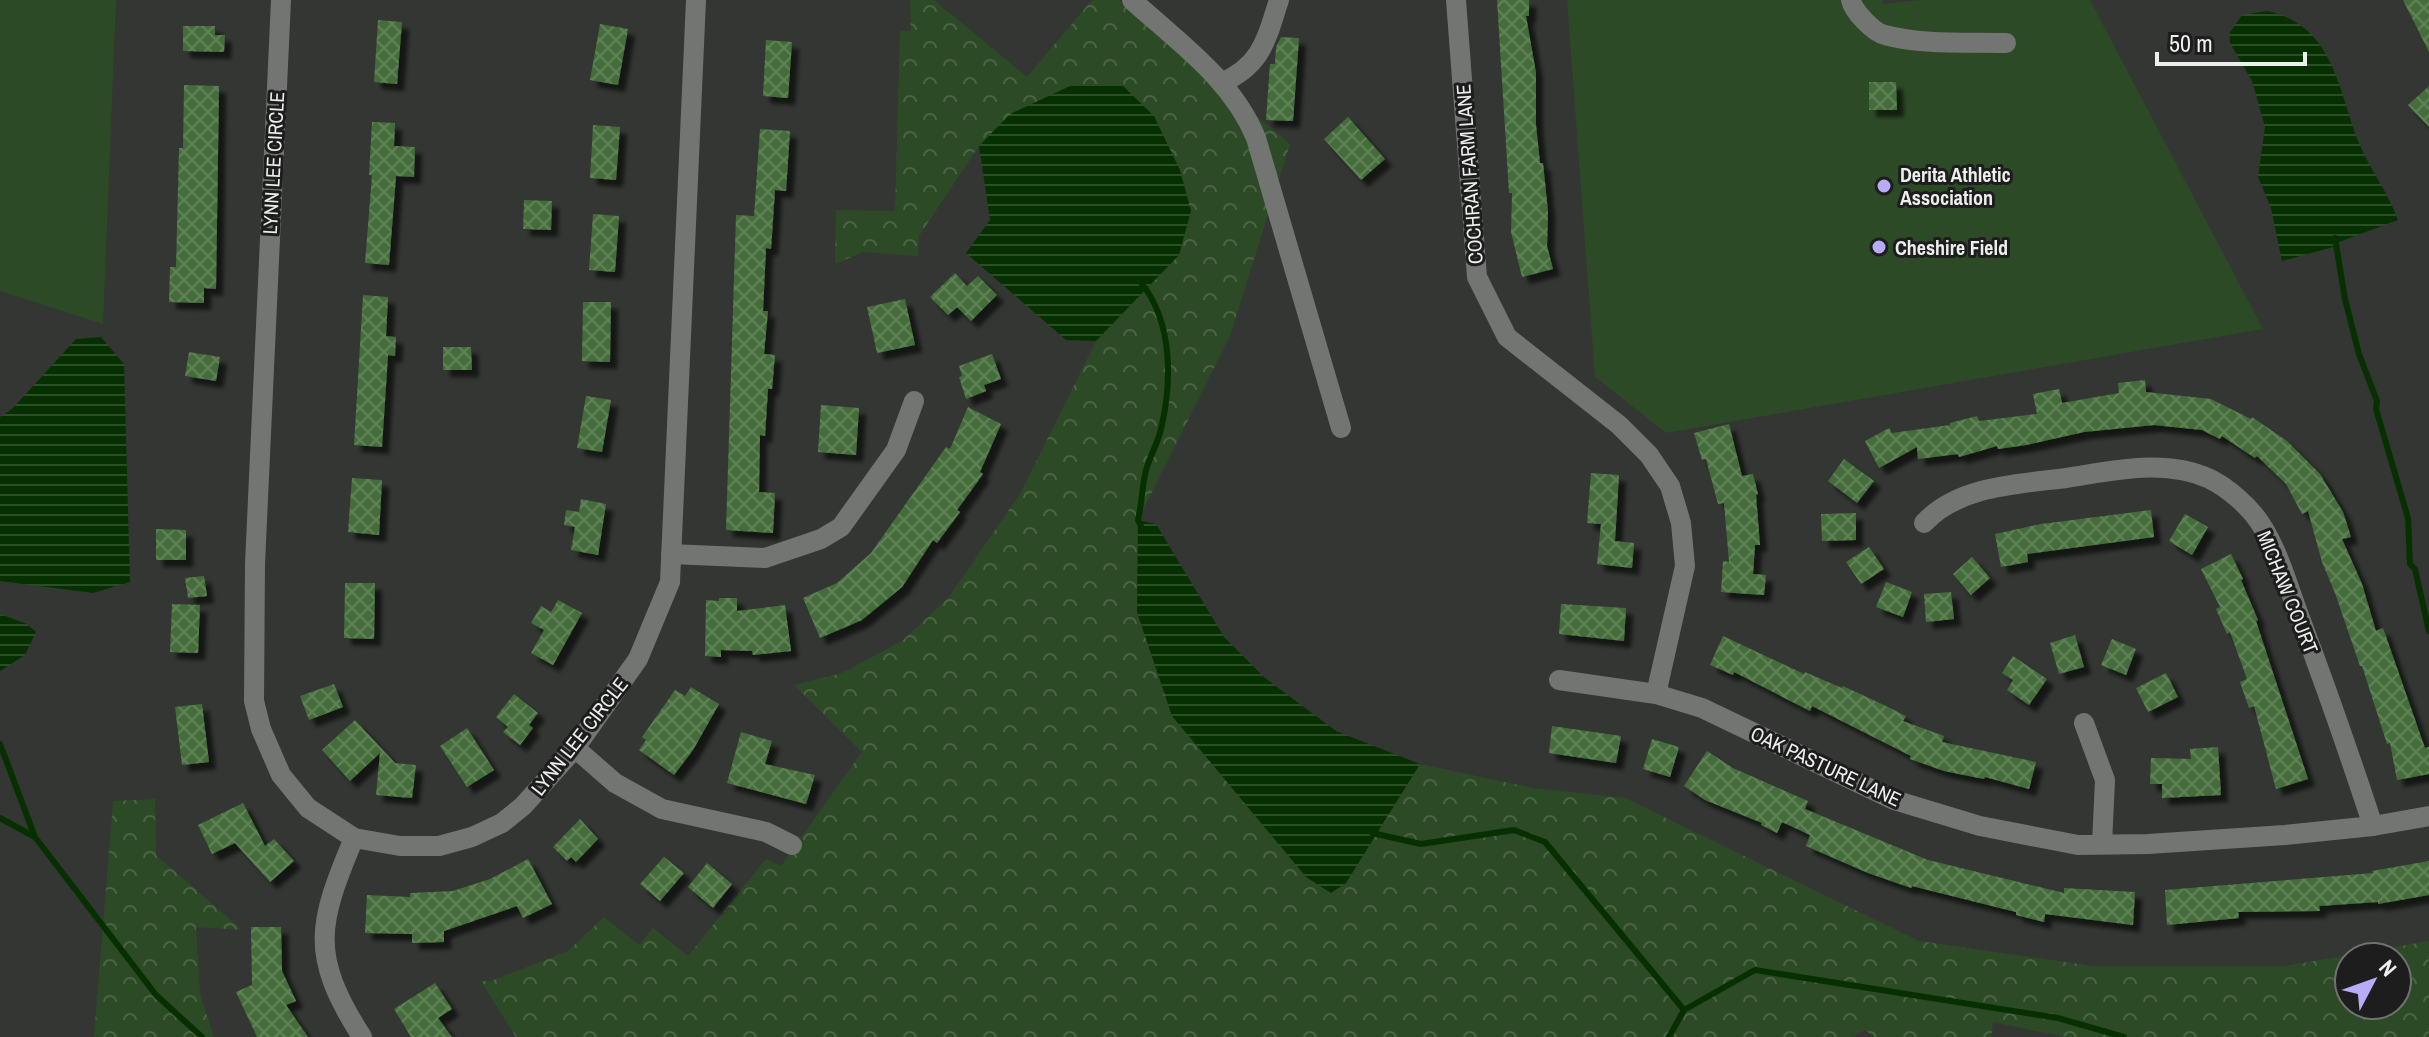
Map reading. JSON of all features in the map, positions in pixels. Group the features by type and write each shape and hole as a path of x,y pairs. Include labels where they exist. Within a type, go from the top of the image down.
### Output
{"street":[{"name":"LYNN LEE CIRCLE","path":"281,0 255,564 254,701 261,729 281,775 308,808 354,838 400,846 439,846 472,837 502,823 523,806 575,748 638,659 670,582 696,0"},
{"path":"1132,0 1186,46 1248,118 1341,428"},
{"path":"1221,83 1242,74 1253,64 1271,27 1279,0"},
{"name":"COCHRAN FARM LANE","path":"1456,0 1477,277 1507,337 1619,425 1649,455 1670,486 1681,523 1685,566 1656,694"},
{"path":"1851,0 1852,7 1881,35 2006,43"},
{"path":"671,554 765,558 821,539 841,527 896,450 914,401"},
{"name":"MICHAW COURT","path":"1924,523 1936,509 1957,499 2017,485 2137,468 2177,468 2211,480 2241,501 2260,522 2274,547 2373,826"},
{"name":"OAK PASTURE LANE","path":"1559,680 1656,694 1702,708 1894,800 1980,826 2078,845 2285,835 2373,826 2429,816"},
{"path":"2084,723 2105,780 2102,844"},
{"path":"575,748 615,783 662,809 766,832 792,845"},
{"path":"354,838 330,894 322,940 330,979 362,1037"}],"green space":[{"path":"0,0 116,0 103,324 0,291"},
{"path":"910,0 934,0 1027,77 1092,0 1119,0 1290,144 1230,336 1138,520 1137,612 1172,716 1346,883 1420,764 1533,788 1625,798 1919,941 2093,966 2286,966 2333,958 2333,1021 2413,1021 2413,944 2429,941 2429,1037 2066,1037 1993,1022 1991,1037 1874,1037 1865,1030 1852,1037 516,1037 481,981 491,981 568,951 604,917 639,945 653,928 688,956 766,859 781,866 862,752 794,685 842,673 902,641 948,598 1020,494 1096,341 1179,255 979,146 919,236 918,256 863,252 835,264 836,210 895,211 900,31 911,31"},
{"name":"Derita Athletic Association","path":"1567,0 1882,0 1883,4 1921,0 2090,0 2263,329 1666,433 1595,377"},
{"path":"155,799 156,855 242,930 196,927 200,994 214,1037 94,1037 113,801"}],"shaded area":[{"path":"2267,11 2307,30 2320,45 2338,82 2359,143 2398,220 2339,242 2337,246 2282,261 2271,208 2258,177 2265,127 2252,81 2230,43 2229,34 2242,15"},
{"path":"1070,86 1123,86 1154,116 1180,170 1191,211 1179,255 1096,341 1066,340 966,253 990,220 979,146 1010,114"},
{"path":"101,337 124,364 130,582 93,593 0,581 0,417 12,409 76,339"},
{"path":"1138,520 1156,524 1224,637 1265,678 1336,731 1420,764 1346,883 1331,893 1306,877 1172,716 1137,612"},
{"path":"0,614 27,624 36,632 25,655 0,671"}],"building":[{"path":"1497,0 1529,0 1529,16 1526,16 1536,73 1536,125 1548,212 1547,246 1553,269 1522,277 1511,232 1512,193 1509,193"},
{"path":"2403,0 2429,0 2429,52"},
{"path":"378,20 402,22 397,84 374,82"},
{"path":"600,24 628,29 618,85 590,80"},
{"path":"183,26 215,26 215,35 225,35 224,52 183,51"},
{"path":"1281,37 1299,38 1293,121 1266,120 1270,64 1275,64 1276,47"},
{"path":"766,40 792,42 788,98 763,96"},
{"path":"1869,82 1896,82 1897,110 1869,110"},
{"path":"184,85 219,86 216,289 204,288 204,303 169,302 170,267 176,267"},
{"path":"2429,86 2429,127 2408,105"},
{"path":"1348,117 1385,159 1361,180 1324,139"},
{"path":"372,122 395,123 394,146 415,147 414,177 396,176 389,265 365,263 372,175 369,175"},
{"path":"593,125 620,127 616,180 590,178"},
{"path":"760,129 790,131 786,191 775,190 771,249 766,248 763,311 768,311 764,354 775,355 772,389 768,389 765,436 760,435 759,492 775,493 773,533 726,530 736,215 754,216"},
{"path":"524,200 552,201 551,230 523,229"},
{"path":"593,214 619,216 615,272 589,270"},
{"path":"955,273 967,286 978,276 997,295 971,321 957,307 948,315 930,297"},
{"path":"363,295 388,297 386,336 396,337 395,356 388,355 382,447 354,445"},
{"path":"905,299 915,345 877,353 867,307"},
{"path":"583,302 611,302 610,362 582,361"},
{"path":"443,347 471,347 472,370 443,370"},
{"path":"189,352 220,357 216,381 185,376"},
{"path":"992,354 1001,379 984,385 986,391 966,399 959,366"},
{"path":"2145,380 2146,392 2211,399 2252,417 2287,441 2320,474 2343,512 2351,537 2342,539 2362,584 2376,631 2383,628 2425,748 2429,747 2429,774 2397,780 2390,743 2387,744 2362,666 2322,562 2308,511 2302,514 2286,484 2257,456 2255,458 2222,436 2220,439 2202,430 2154,425 2084,432 1998,449 1997,446 1959,457 1958,454 1918,459 1917,447 1879,468 1865,441 1889,428 1892,433 1950,425 1977,416 1979,421 2037,414 2033,394 2059,389 2062,403 2119,393 2118,383"},
{"path":"586,396 611,400 602,452 577,448"},
{"path":"821,405 859,408 856,455 818,452"},
{"path":"968,407 1001,424 980,472 983,474 957,510 960,512 937,543 933,540 902,587 862,620 820,638 803,598 837,583 871,553 946,447 950,449"},
{"path":"1729,424 1742,476 1753,474 1758,494 1760,545 1755,545 1753,574 1766,575 1764,595 1721,592 1723,561 1729,562 1724,503 1718,504 1706,459 1702,460 1694,433"},
{"path":"1844,459 1874,481 1857,503 1828,481"},
{"path":"1591,473 1619,475 1615,541 1634,543 1632,568 1597,564 1601,524 1587,523"},
{"path":"352,478 382,480 379,535 348,532"},
{"path":"581,499 606,504 598,555 571,550 575,527 564,525 566,510 579,512"},
{"path":"2151,510 2154,537 2027,554 2028,562 2001,567 1995,534 2041,524"},
{"path":"1856,513 1856,540 1822,541 1821,514"},
{"path":"2185,514 2208,527 2192,555 2169,541"},
{"path":"156,529 186,530 186,560 156,560"},
{"path":"1869,547 1884,569 1861,584 1846,562"},
{"path":"2231,554 2258,620 2308,779 2276,789 2254,706 2249,708 2240,682 2247,679 2230,632 2227,634 2216,609 2220,607 2201,569"},
{"path":"1972,557 1990,578 1971,595 1953,574"},
{"path":"204,576 207,596 188,598 185,578"},
{"path":"1886,582 1912,592 1903,617 1876,607"},
{"path":"345,583 375,583 374,639 344,638"},
{"path":"1951,592 1954,619 1926,622 1924,594"},
{"path":"719,598 737,598 737,611 785,605 791,651 753,655 752,651 721,650 721,657 705,656 706,600 719,601"},
{"path":"558,600 582,613 553,665 531,653 544,630 531,623 541,606 551,612"},
{"path":"172,604 200,605 198,653 170,652"},
{"path":"1561,604 1626,608 1624,641 1559,634"},
{"path":"2075,635 2084,667 2059,674 2050,643"},
{"path":"1723,636 1804,674 1843,686 1884,705 1906,716 1903,721 1944,736 1942,742 2036,762 2029,789 1985,777 1944,771 1910,759 1911,756 1812,706 1810,711 1734,672 1733,675 1710,665"},
{"path":"2112,639 2136,649 2126,675 2101,665"},
{"path":"2013,656 2047,679 2029,705 2007,690 2013,680 2002,673"},
{"path":"2166,673 2178,697 2148,712 2136,688"},
{"path":"334,684 343,707 309,720 300,696"},
{"path":"691,687 719,704 693,750 674,775 639,750 646,740 642,737 675,690 685,696"},
{"path":"514,694 538,713 529,725 533,728 520,745 503,732 508,727 496,717"},
{"path":"202,704 209,762 182,765 175,707"},
{"path":"355,720 395,763 416,765 412,798 376,795 380,753 350,781 322,750"},
{"path":"1552,726 1621,736 1616,763 1549,753"},
{"path":"467,728 494,770 467,787 440,746"},
{"path":"741,732 772,741 765,764 815,775 806,804 727,783"},
{"path":"1652,739 1679,747 1670,777 1643,769"},
{"path":"2218,747 2221,795 2162,798 2162,784 2150,784 2151,758 2191,759 2190,749"},
{"path":"1707,751 1733,768 1808,801 1805,809 1928,860 2064,893 2064,888 2135,892 2133,925 2045,914 2044,922 2016,915 2016,912 1911,888 1868,873 1806,846 1810,835 1782,822 1777,833 1762,823 1705,800 1684,786"},
{"path":"243,803 265,846 274,839 294,861 270,882 235,843 212,854 198,825"},
{"path":"580,819 598,839 576,862 571,857 567,861 553,847"},
{"path":"664,857 684,873 660,901 640,884"},
{"path":"528,859 552,904 523,918 517,906 444,931 444,942 412,943 412,934 365,933 367,895 410,897 410,893 453,891 490,879"},
{"path":"2429,861 2429,895 2378,904 2319,906 2320,911 2238,912 2239,918 2167,925 2165,890 2373,873"},
{"path":"707,863 732,884 713,908 688,887"},
{"path":"251,927 281,927 282,971 296,1001 286,1005 308,1037 257,1037 236,992 252,985"},
{"path":"435,983 452,1009 438,1018 452,1037 411,1037 394,1009"}],"waterway":[{"path":"2335,238 2345,299 2359,354 2377,401 2376,409 2408,518 2410,564 2415,569 2429,631"},
{"path":"1141,526 1138,520 1145,476 1161,429 1168,373 1165,335 1160,317 1142,284"},
{"path":"0,744 35,837 156,995 202,1037"},
{"path":"0,818 35,837"},
{"path":"1372,833 1421,844 1514,830 1545,842 1684,1010"},
{"path":"1669,1037 1684,1010 1755,970 2058,1018 2124,1037"}],"place":[{"name":"Derita Athletic Association","path":"1884,186"},
{"name":"Cheshire Field","path":"1879,247"}]}
